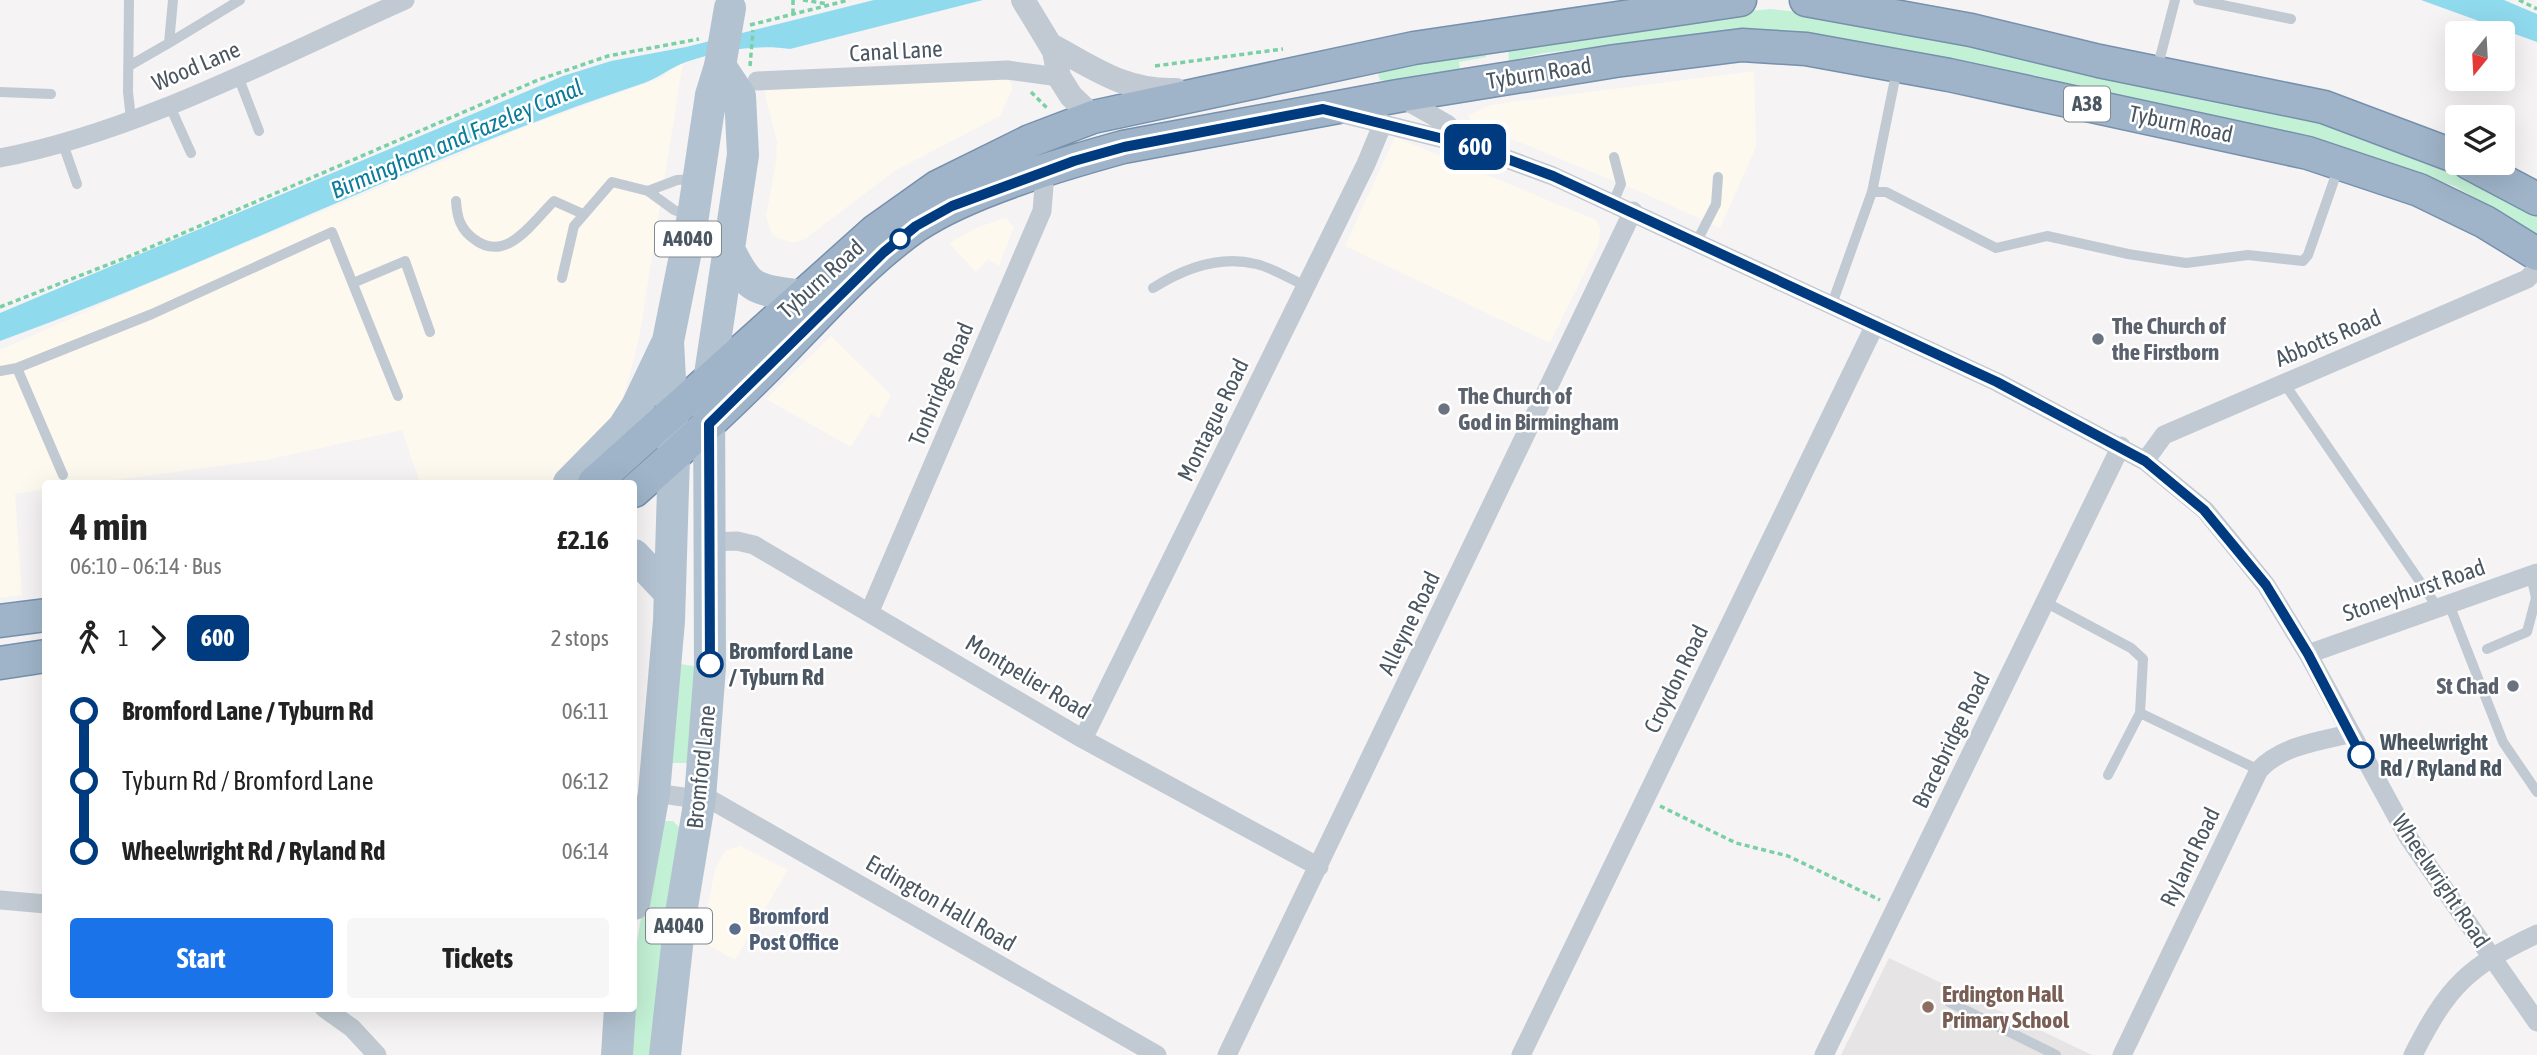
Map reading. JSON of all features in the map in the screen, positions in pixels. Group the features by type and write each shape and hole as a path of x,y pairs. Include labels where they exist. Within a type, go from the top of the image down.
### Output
{"highway":[{"name":"Tyburn Road","path":"597,480 875,231 937,187 1030,141 1093,117 1414,48 1740,0"},
{"name":"Tyburn Road","path":"1806,0 1971,30 2156,73 2324,107 2445,152"},
{"name":"Tyburn Road","path":"637,488 709,424 884,252 916,226 952,206 1036,174 1124,147 1323,109 1391,109 1462,85 1742,45 1806,49 1898,66 2308,153 2419,190 2485,222 2537,254"},
{"path":"1224,88 1278,89 1362,79 1391,109"},
{"path":"1093,117 1119,129 1249,111 1292,116"},
{"path":"2492,175 2537,199"},
{"path":"0,621 42,616"},
{"path":"0,663 42,657"}],"main road":[{"name":"Bromford Lane","path":"665,1055 680,919 700,798 710,667 709,381 743,155 740,14"},
{"name":"Bromford Lane","path":"637,888 654,793 670,593 674,456 668,341 693,216 711,95 742,77"},
{"path":"728,247 747,282 759,289 802,296"},
{"path":"572,480 622,428 637,406 668,341"},
{"path":"637,558 670,593"},
{"path":"617,1055 620,1012"}],"street":[{"name":"Wood Lane","path":"0,158 63,144 131,119 238,75 405,0"},
{"path":"1028,8 1051,45 1059,77 1071,96 1093,117"},
{"path":"1051,45 1127,86 1152,91 1224,88"},
{"name":"Canal Lane","path":"742,77 1007,71 1059,77"},
{"path":"1447,124 1446,111 1450,97 1462,85"},
{"name":"Wheelwright Road","path":"1391,109 1447,124 1472,146"},
{"name":"Wheelwright Road","path":"1391,109 1472,146 1633,211 1997,382 2145,461 2204,510 2240,551 2308,654 2349,734 2408,837 2537,1022"},
{"name":"Montague Road","path":"1083,739 1391,109"},
{"name":"Tonbridge Road","path":"870,611 1042,211 1044,186 1036,174"},
{"name":"Alleyne Road","path":"1227,1055 1633,211"},
{"name":"Abbotts Road","path":"2145,461 2164,435 2527,279 2537,269"},
{"name":"Croydon Road","path":"1521,1055 1875,325"},
{"name":"Bracebridge Road","path":"1824,1055 2121,446"},
{"name":"Montpelier Road","path":"711,542 737,541 754,545 1083,739 1319,867"},
{"name":"Stoneyhurst Road","path":"2308,654 2534,574"},
{"path":"2259,770 2267,761 2286,751 2349,734"},
{"name":"Ryland Road","path":"2122,1055 2259,770"},
{"name":"Erdington Hall Road","path":"654,793 713,801 1157,1055"},
{"path":"0,900 42,904"},
{"path":"2413,1055 2434,1013 2461,980 2492,955 2537,934"},
{"path":"330,1012 352,1028 377,1055"}],"lane":[{"path":"129,0 127,37 131,119"},
{"path":"169,43 173,0"},
{"path":"129,66 240,0"},
{"path":"2156,73 2175,0"},
{"path":"2199,0 2291,19"},
{"path":"1832,304 1872,192 1898,66"},
{"path":"238,75 259,131"},
{"path":"0,92 51,94"},
{"path":"169,104 191,153"},
{"path":"63,144 77,184"},
{"path":"1613,203 1621,184 1614,157"},
{"path":"1872,192 1886,192 1996,248 2047,236 2186,263 2261,255 2294,262 2303,261 2308,255 2340,164"},
{"path":"1697,241 1716,204 1718,177"},
{"path":"648,191 677,180 699,179"},
{"path":"562,278 574,226 611,182 648,191 674,210 693,216"},
{"path":"456,201 457,219 467,234 481,245 498,249 511,243 554,201 583,214"},
{"path":"0,372 17,368 152,314 332,232 398,396"},
{"path":"353,283 405,261 430,332"},
{"path":"1153,288 1187,268 1232,261 1257,264 1306,286"},
{"path":"17,368 63,475"},
{"path":"2284,383 2444,606 2503,742 2537,792"},
{"path":"2487,649 2527,632 2536,598 2534,574"},
{"path":"2045,602 2132,648 2143,659 2140,713 2108,775"},
{"path":"2140,713 2259,770"},
{"path":"1949,1002 2056,1055"}],"path":[{"path":"793,0 793,13"},
{"path":"803,0 830,5"},
{"path":"742,77 740,14 793,13 849,0"},
{"path":"2519,0 2537,9"},
{"path":"0,307 130,256 538,80 608,56 709,36"},
{"path":"1645,799 1736,843 1788,856 1896,907"}],"shaded area":[{"path":"683,62 639,338 618,414 570,469 552,480 419,480 402,430 266,460 116,480 42,480 42,490 15,494 22,595 0,598 0,350 146,285 525,127 661,78"},
{"path":"1754,71 1756,147 1720,228 1648,195 1485,128 1470,121 1469,115 1490,105"},
{"path":"1003,76 1011,82 1012,89 1000,116 896,170 805,239 793,243 773,236 766,217 777,142 765,95 767,90"},
{"path":"1395,137 1596,220 1600,228 1599,243 1550,343 1345,246"},
{"path":"1006,218 1014,227 999,266 988,259 976,272 949,243 978,227"},
{"path":"831,336 891,395 879,418 871,414 851,447 766,399"},
{"path":"740,846 788,870 735,960 701,941 715,869 726,850"},
{"name":"Erdington Hall Primary School","path":"1889,958 2092,1055 1841,1055"}],"green space":[{"path":"1771,9 1860,19 2325,121 2407,147 2445,166 2445,175 2464,175 2537,211 2537,234 2454,186 2352,151 1707,35 1544,53 1509,61 1508,48 1686,17"},
{"path":"1485,51 1486,57 1459,62 1460,70 1390,82 1380,80 1378,74 1384,70"},
{"path":"680,664 694,666 695,742 690,763 666,763"},
{"path":"673,821 681,829 654,1055 626,1055 633,1012 637,1012 637,940 658,825"}],"water":[{"name":"Birmingham and Fazeley Canal","path":"874,0 983,0 790,49 764,47 737,50 686,62 649,81 481,143 161,278 0,341 0,313 563,76 611,61 686,47"},
{"path":"2421,0 2504,0 2537,14 2537,42 2515,34 2515,21 2479,21"}],"bus line":[{"name":"600","path":"710,664 709,424 884,252 916,226 952,206 1074,161 1124,147 1323,109 1472,146 1553,176 1997,382 2121,446 2145,461 2204,510 2240,551 2266,585 2308,654 2361,755"}],"place":[{"name":"The Church of the Firstborn","path":"2098,339"},
{"name":"The Church of God in Birmingham","path":"1444,409"},
{"name":"Bromford Lane / Tyburn Rd","path":"710,664"},
{"name":"St Chad","path":"2513,686"},
{"name":"Wheelwright Rd / Ryland Rd","path":"2361,755"},
{"name":"Bromford Post Office","path":"735,929"},
{"name":"Erdington Hall Primary School","path":"1928,1007"}]}
